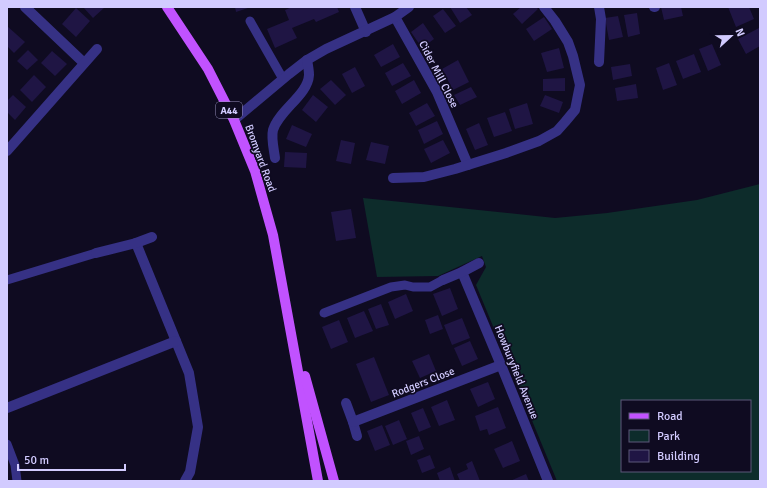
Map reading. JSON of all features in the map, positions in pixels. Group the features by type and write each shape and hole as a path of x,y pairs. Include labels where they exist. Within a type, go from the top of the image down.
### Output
{"main road":[{"name":"Bromyard Road","path":"166,7 208,69 234,120 255,172 273,235 288,310 318,481"},
{"name":"Bromyard Road","path":"288,310 334,481"}],"street":[{"path":"25,7 84,63"},
{"path":"355,7 366,32"},
{"path":"234,120 308,60 326,49 366,32 395,17 409,7"},
{"path":"393,178 424,177 468,165 539,141 558,130 575,110 580,85 568,42 555,20 544,7"},
{"path":"599,62 601,19 600,7"},
{"name":"Cider Mill Close","path":"395,17 437,92 468,165"},
{"path":"7,151 97,49"},
{"path":"276,158 272,135 273,130 282,113 298,97 308,80 308,60"},
{"path":"96,253 136,243 152,237"},
{"path":"136,243 189,373 198,428 190,472 185,481"},
{"path":"443,280 479,263"},
{"name":"Howburyfield Avenue","path":"462,272 548,481"},
{"path":"7,408 176,341"},
{"name":"Rodgers Close","path":"353,422 501,365"},
{"path":"346,403 357,436"}],"lane":[{"path":"250,22 283,79"},
{"path":"7,280 96,253"},
{"path":"324,313 391,287 405,285 413,287 430,287 443,280"},
{"path":"7,444 15,464 17,481"}],"green space":[{"path":"760,184 760,481 557,481 476,285 486,267 482,256 438,276 377,277 363,198 555,218 607,213 697,200"}],"building":[{"path":"83,7 105,7 93,18"},
{"path":"235,7 251,7 236,12"},
{"path":"292,7 337,7 339,12 316,22 314,19 292,28 297,38 275,48 267,29 289,20 285,10"},
{"path":"450,7 466,7 472,15 460,23"},
{"path":"521,7 536,7 538,9 522,24 513,14"},
{"path":"661,7 681,7 683,16 664,20"},
{"path":"728,7 749,7 754,19 736,27"},
{"path":"76,8 90,21 76,37 62,24"},
{"path":"443,9 456,26 445,33 433,16"},
{"path":"637,13 640,34 628,37 624,15"},
{"path":"618,16 623,37 609,40 605,18"},
{"path":"544,17 552,29 534,41 526,29"},
{"path":"423,23 434,39 422,48 411,32"},
{"path":"7,26 25,42 14,53 7,46"},
{"path":"759,28 760,46 746,54 738,39"},
{"path":"393,44 400,57 381,67 374,55"},
{"path":"712,44 721,65 708,71 699,49"},
{"path":"559,48 564,68 547,72 541,53"},
{"path":"28,50 38,60 27,70 17,61"},
{"path":"52,51 67,64 55,76 41,63"},
{"path":"694,54 701,72 683,79 676,61"},
{"path":"458,60 469,82 453,90 442,69"},
{"path":"403,63 411,76 392,86 385,73"},
{"path":"669,63 677,85 663,90 656,68"},
{"path":"630,64 632,76 613,80 611,67"},
{"path":"355,67 365,86 352,93 342,74"},
{"path":"34,75 46,87 32,102 20,90"},
{"path":"565,78 565,91 543,91 543,79"},
{"path":"331,80 346,95 335,105 320,89"},
{"path":"414,80 421,93 402,104 395,91"},
{"path":"636,84 638,98 617,101 615,88"},
{"path":"471,87 477,97 460,105 454,95"},
{"path":"13,95 26,107 15,120 7,112 7,101"},
{"path":"313,95 328,107 316,122 302,110"},
{"path":"545,95 563,102 559,113 540,106"},
{"path":"427,103 435,116 416,126 409,113"},
{"path":"527,103 533,124 515,129 509,109"},
{"path":"505,112 512,131 494,137 487,118"},
{"path":"437,121 443,134 424,144 418,130"},
{"path":"479,123 488,145 475,150 466,129"},
{"path":"292,125 312,134 306,147 286,139"},
{"path":"341,140 355,143 351,164 336,161"},
{"path":"443,140 450,153 431,163 424,149"},
{"path":"371,142 389,146 385,164 366,160"},
{"path":"285,152 307,153 306,168 284,167"},
{"path":"351,209 356,238 336,241 331,212"},
{"path":"450,288 458,309 442,316 433,294"},
{"path":"406,294 413,311 395,319 388,302"},
{"path":"381,304 389,325 376,329 368,309"},
{"path":"364,311 373,331 355,338 347,318"},
{"path":"438,315 443,329 430,334 425,320"},
{"path":"462,318 470,338 452,345 444,325"},
{"path":"339,320 348,342 331,349 322,327"},
{"path":"470,341 478,359 462,366 454,348"},
{"path":"429,354 436,371 420,378 412,361"},
{"path":"374,357 389,395 371,402 356,364"},
{"path":"488,382 495,399 478,407 470,389"},
{"path":"447,400 455,420 439,426 431,407"},
{"path":"498,407 506,428 489,435 487,429 480,431 475,416"},
{"path":"423,408 431,427 419,432 411,413"},
{"path":"399,420 407,439 393,445 385,426"},
{"path":"382,425 390,445 375,451 367,431"},
{"path":"419,436 424,449 411,455 406,441"},
{"path":"512,441 520,461 503,468 494,449"},
{"path":"430,455 435,468 422,473 417,460"},
{"path":"472,461 480,481 460,481 457,474 468,469 466,464"},
{"path":"450,467 455,481 440,481 437,473"},
{"path":"526,474 529,481 510,481"}]}
